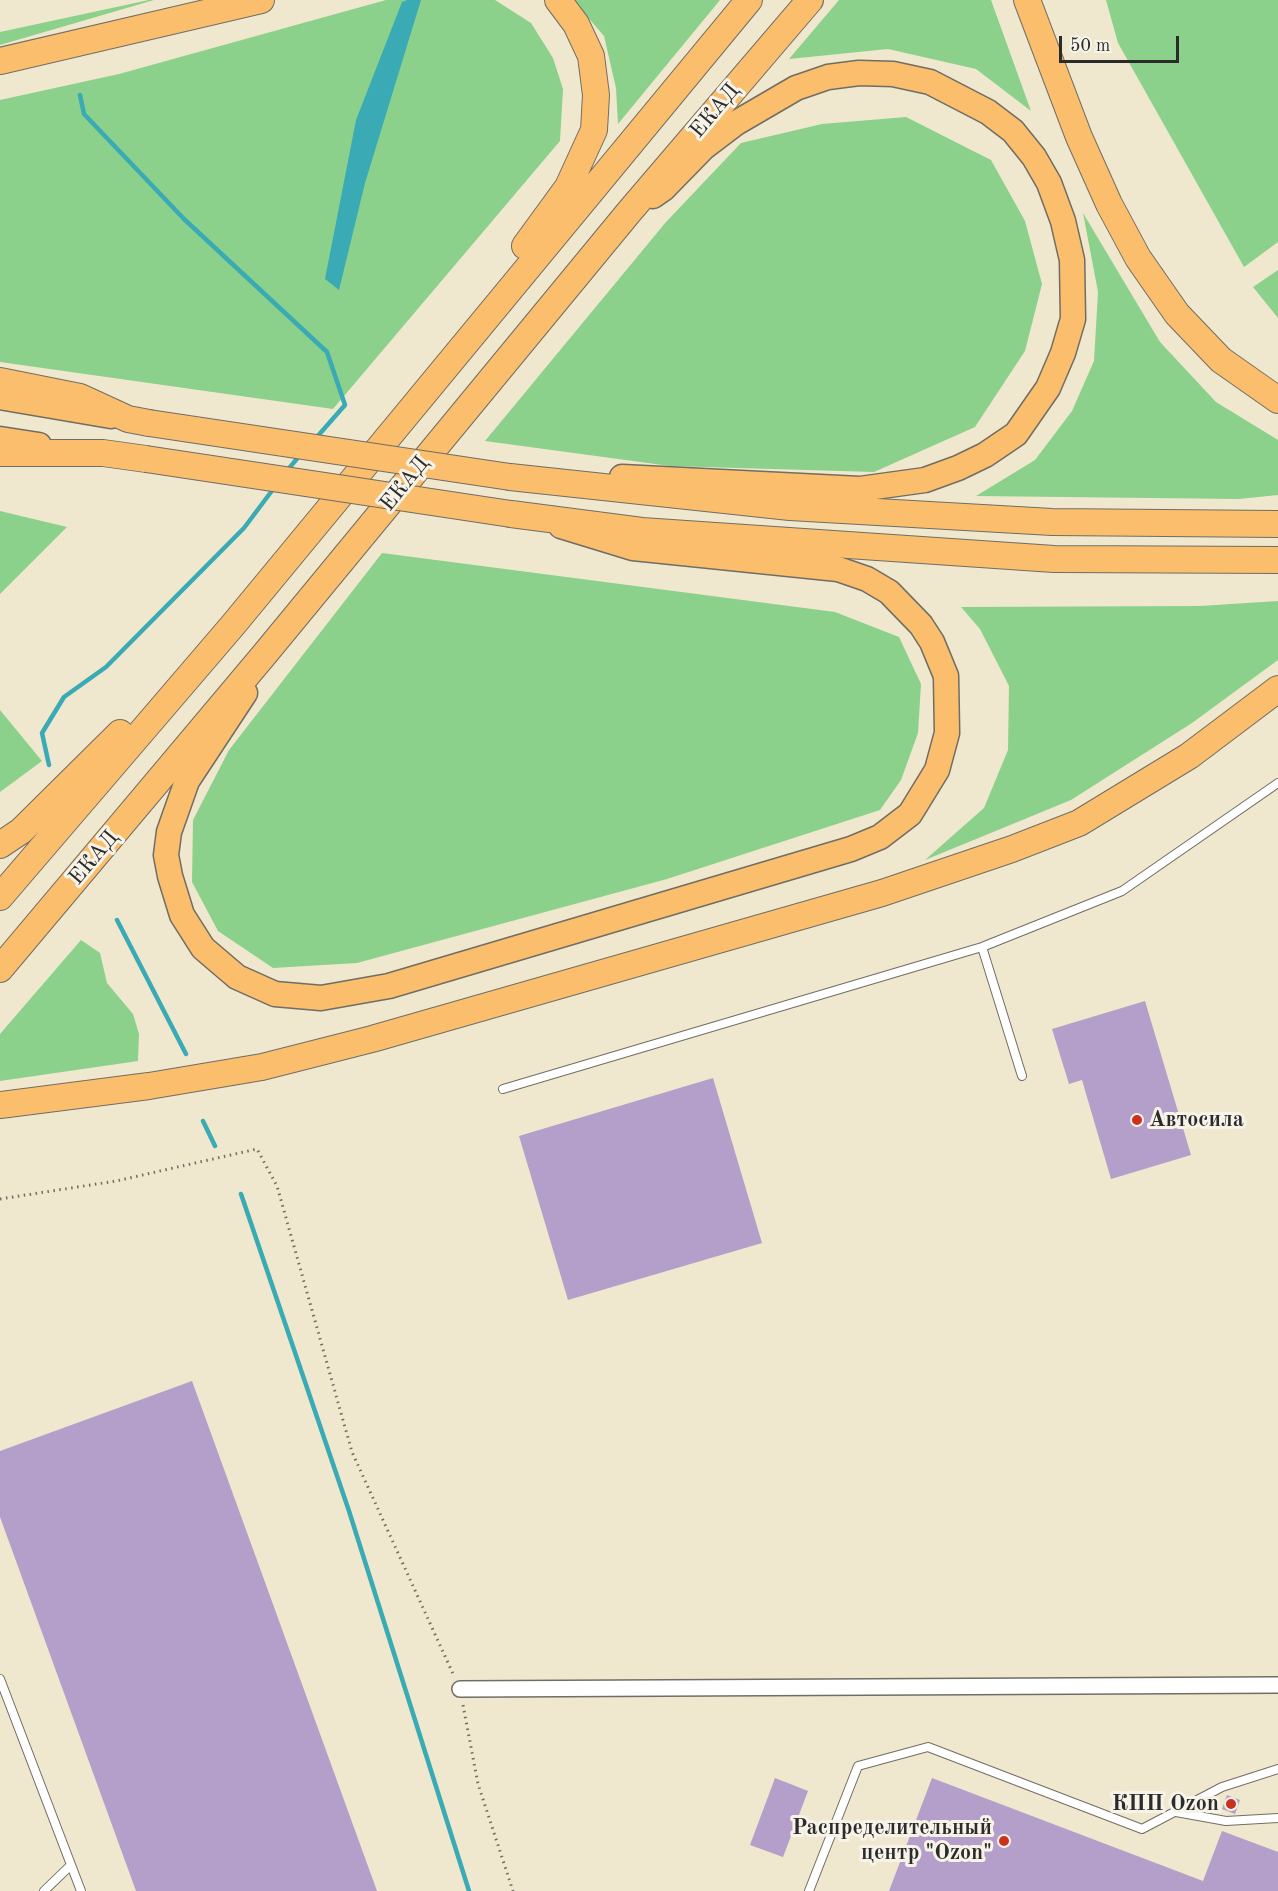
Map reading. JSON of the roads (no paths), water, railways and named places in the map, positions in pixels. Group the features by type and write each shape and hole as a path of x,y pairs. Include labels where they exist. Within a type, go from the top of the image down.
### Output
{"highway":[{"path":"0,61 261,0"},
{"path":"455,355 489,296 568,186 594,130 597,95 591,56 576,24 558,0"},
{"name":"ЕКАД","path":"0,897 233,625 749,0"},
{"name":"ЕКАД","path":"0,969 264,656 629,212 810,0"},
{"path":"1027,0 1078,137 1109,204 1138,258 1177,314 1221,360 1278,400"},
{"path":"0,381 80,397 138,421 558,484 790,507 1052,522 1278,524"},
{"path":"0,453 103,453 511,514 642,531 1054,559 1278,560"},
{"path":"0,845 29,824 183,670 233,625"},
{"path":"0,1105 160,1084 262,1067 372,1039 882,893 1012,849 1079,823 1189,756 1278,689"}],"main road":[{"path":"558,484 602,476 860,489 925,480 985,455 1016,434 1048,388 1063,353 1073,319 1072,260 1049,183 1034,157 1013,131 988,112 930,82 893,74 859,73 828,77 796,88 736,123 703,148 663,189 629,212"},
{"path":"0,397 138,421"},
{"path":"0,439 103,453"},
{"path":"264,656 258,674 187,781 172,822 166,855 170,876 183,915 202,948 237,977 275,994 321,998 389,986 851,849 880,837 910,814 937,770 947,733 946,676 932,642 921,625 889,592 867,579 838,569 633,548 586,536 539,518"}],"street":[{"path":"460,1689 1278,1685"}],"lane":[{"path":"503,1089 982,947 1122,891 1278,783"},
{"path":"982,947 1022,1076"},
{"path":"0,1679 81,1891"},
{"path":"809,1891 858,1766 928,1747 1142,1829 1222,1787 1278,1770"},
{"path":"1174,1812 1226,1821 1278,1818"},
{"path":"44,1891 71,1865"}],"water":[{"path":"421,0 365,183 339,290 325,279 356,120 402,2"}],"waterway":[{"path":"80,95 84,114 184,219 327,352 345,405 316,438"},
{"path":"286,472 300,455"},
{"path":"49,765 42,733 64,697 106,667 244,528 274,488"},
{"path":"117,920 186,1054"},
{"path":"203,1121 215,1146"},
{"path":"241,1194 349,1511 469,1891"}],"place":[{"name":"Автосила","path":"1137,1120"},
{"name":"КПП Ozon","path":"1231,1804"},
{"name":"Распределительный центр \"Ozon\"","path":"1004,1841"}]}
